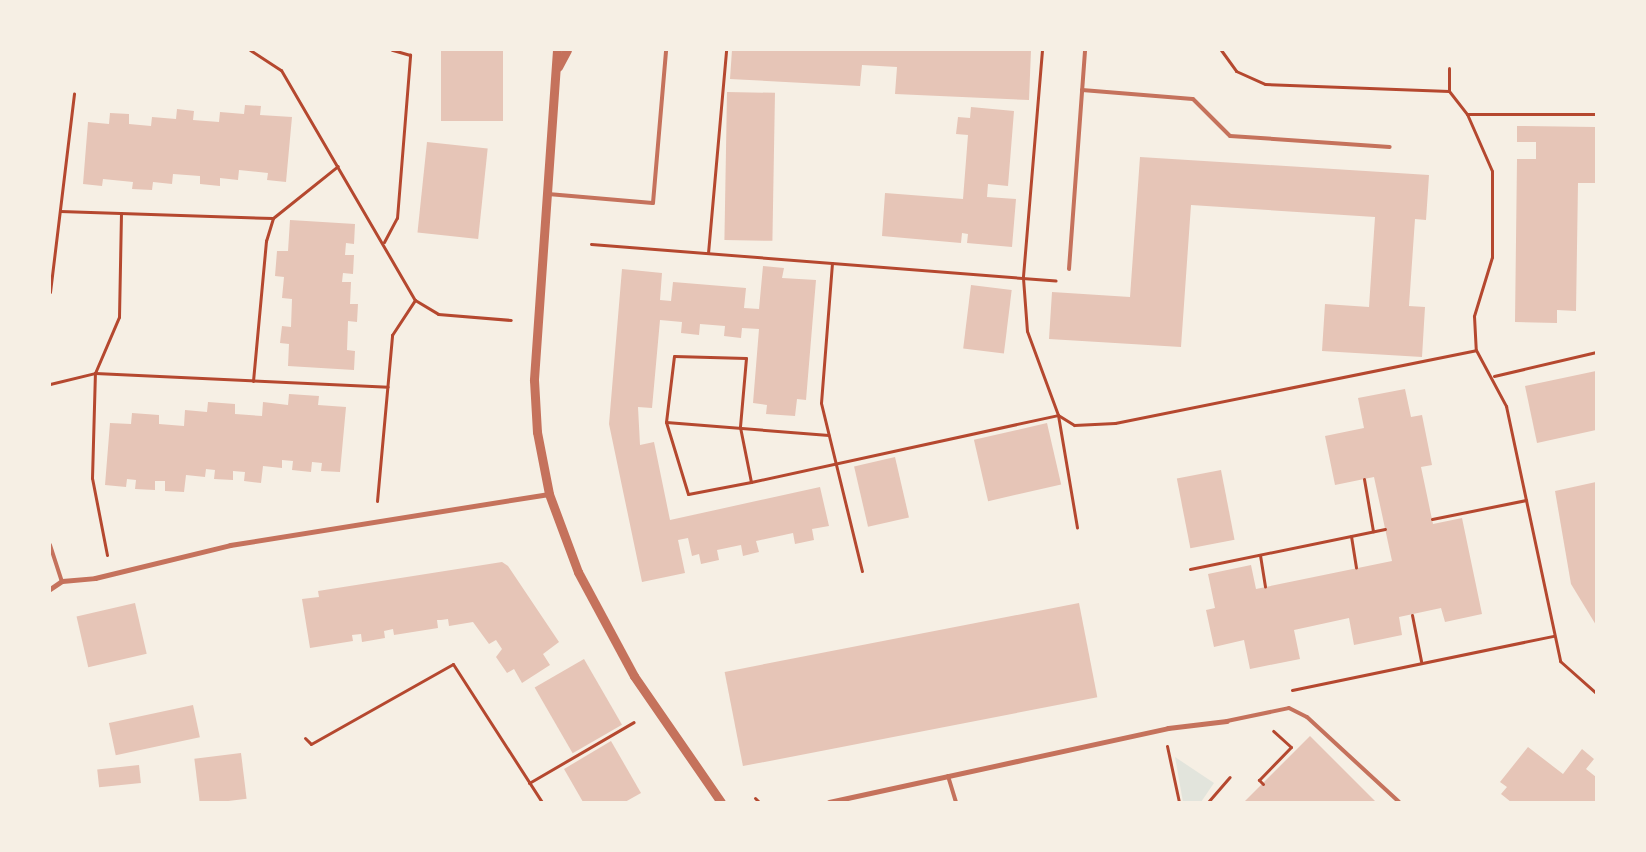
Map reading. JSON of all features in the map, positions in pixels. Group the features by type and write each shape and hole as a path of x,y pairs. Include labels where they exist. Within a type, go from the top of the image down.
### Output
{"street":[{"path":"557,50 558,67 546,194 534,380 538,432 549,494 578,572 634,676 721,802"},
{"path":"558,67 566,50"},
{"path":"50,590 62,581 95,578 230,545 549,494"},
{"path":"829,802 1168,728 1227,721"}],"lane":[{"path":"546,194 653,203 666,50"},
{"path":"1069,269 1085,50"},
{"path":"1082,90 1193,99 1230,136 1390,148"},
{"path":"50,545 62,581"},
{"path":"1227,721 1289,708 1307,717 1399,802"},
{"path":"948,776 956,802"}],"path":[{"path":"250,50 281,70 415,300 438,314 511,320"},
{"path":"383,243 397,218 410,55 392,50"},
{"path":"708,253 726,50"},
{"path":"1042,50 1023,278 1027,332 1058,415 1077,527"},
{"path":"1221,50 1236,71 1265,84 1449,91"},
{"path":"1450,68 1449,91 1467,114 1492,172 1492,257 1474,316 1476,350 1494,376 1506,406 1553,636 1560,661 1596,693"},
{"path":"50,292 74,93"},
{"path":"1467,114 1596,114"},
{"path":"253,382 266,240 273,218 338,166"},
{"path":"60,211 273,218"},
{"path":"107,555 92,478 95,373 120,317 121,213"},
{"path":"591,244 1070,282 1069,269"},
{"path":"832,263 821,402 828,435 838,461 862,571"},
{"path":"378,501 392,335 415,300"},
{"path":"751,482 740,427 746,358 674,356 666,422 688,494 751,482 838,461 1058,415 1074,425 1115,423 1476,350"},
{"path":"1494,376 1596,352"},
{"path":"50,384 95,373 388,387"},
{"path":"666,422 828,435"},
{"path":"1364,479 1373,531"},
{"path":"1432,520 1526,500"},
{"path":"1190,569 1385,529"},
{"path":"1351,536 1356,568"},
{"path":"1260,554 1266,587"},
{"path":"1412,615 1421,661"},
{"path":"1289,708 1292,688 1553,636"},
{"path":"305,738 311,744 454,664 542,802"},
{"path":"529,783 634,722"},
{"path":"1263,784 1259,780 1291,747 1273,731"},
{"path":"1167,745 1179,802"},
{"path":"1208,802 1230,777"},
{"path":"755,798 759,802"}],"shaded area":[{"path":"1175,757 1214,783 1201,802 1183,802"}],"building":[{"path":"441,50 503,50 503,121 441,121"},
{"path":"732,50 1031,50 1029,100 895,94 897,67 862,65 860,86 730,79"},
{"path":"727,92 775,93 772,241 724,240"},
{"path":"245,105 261,106 260,115 292,117 286,182 267,180 268,173 239,170 238,180 220,178 220,186 200,184 200,176 173,174 172,184 153,182 152,190 132,189 133,182 103,179 102,186 83,184 88,122 109,124 110,113 129,114 129,124 151,126 152,117 176,119 177,109 194,111 193,120 219,122 220,112 244,114"},
{"path":"971,107 1014,111 1008,186 988,184 987,197 1016,199 1012,247 967,243 968,234 962,233 961,243 882,236 885,193 963,199 968,135 956,134 958,117 970,118"},
{"path":"1517,126 1596,127 1596,183 1578,183 1576,311 1557,310 1557,323 1515,322 1517,159 1536,159 1536,142 1517,142"},
{"path":"427,142 488,148 478,239 417,233"},
{"path":"1140,157 1429,175 1426,220 1415,219 1409,306 1425,307 1422,357 1322,351 1325,304 1369,307 1375,217 1191,205 1181,347 1049,339 1052,292 1130,297"},
{"path":"290,220 355,224 354,244 346,243 345,255 354,255 353,274 343,273 342,282 351,282 350,304 358,304 357,322 348,321 347,350 355,351 354,370 288,366 289,344 280,343 282,326 291,327 292,299 282,298 284,277 275,276 277,251 288,251"},
{"path":"763,266 784,268 782,278 816,280 806,400 797,399 795,416 766,414 767,405 753,403 759,329 742,328 741,338 724,336 725,326 700,324 699,335 681,333 682,322 660,320 652,408 638,407 640,445 654,442 670,520 820,487 829,526 812,529 814,540 795,544 793,533 756,541 759,552 743,556 741,545 717,550 719,560 701,564 699,554 692,556 688,538 678,540 685,573 642,582 609,424 622,269 662,273 660,300 671,301 673,282 746,288 744,308 759,309"},
{"path":"971,285 1012,290 1004,354 963,349"},
{"path":"1596,371 1596,430 1537,443 1525,386"},
{"path":"1405,389 1411,417 1422,415 1432,465 1421,467 1433,524 1462,518 1482,614 1445,622 1441,608 1399,617 1402,635 1354,645 1349,618 1294,630 1300,659 1250,669 1244,640 1214,647 1206,610 1215,608 1208,574 1251,565 1256,589 1392,561 1374,477 1335,485 1325,436 1364,428 1358,398"},
{"path":"289,394 319,396 318,405 346,407 340,472 321,471 322,463 312,462 311,472 292,470 293,461 282,460 282,468 263,466 261,483 244,481 245,472 233,471 233,480 214,479 215,470 206,469 205,477 186,475 184,492 165,491 165,481 155,481 155,490 135,489 136,480 127,479 126,487 105,485 110,423 131,424 132,413 159,415 159,424 184,426 185,410 207,412 208,402 235,404 235,414 262,416 263,402 288,405"},
{"path":"1047,423 1061,484 988,501 974,440"},
{"path":"895,457 909,517 868,527 854,466"},
{"path":"1221,470 1235,540 1190,548 1177,479"},
{"path":"1596,482 1596,625 1571,584 1555,491"},
{"path":"502,562 508,566 559,642 543,654 550,665 522,683 514,669 507,673 496,657 502,649 496,640 489,644 473,622 449,626 448,619 437,620 438,628 394,635 393,629 384,631 385,638 362,642 361,634 352,635 353,641 310,648 302,599 319,597 318,591"},
{"path":"135,603 147,654 88,667 77,616"},
{"path":"1079,603 1097,697 743,766 725,672"},
{"path":"584,659 622,725 573,753 535,688"},
{"path":"193,705 200,737 116,755 109,723"},
{"path":"1310,736 1376,802 1244,802"},
{"path":"611,741 641,793 625,802 583,802 564,769"},
{"path":"1528,747 1563,774 1582,749 1594,759 1586,769 1596,777 1596,802 1511,802 1501,794 1507,787 1500,782"},
{"path":"241,753 247,799 200,802 194,759"},
{"path":"139,765 141,783 99,787 97,769"}]}
